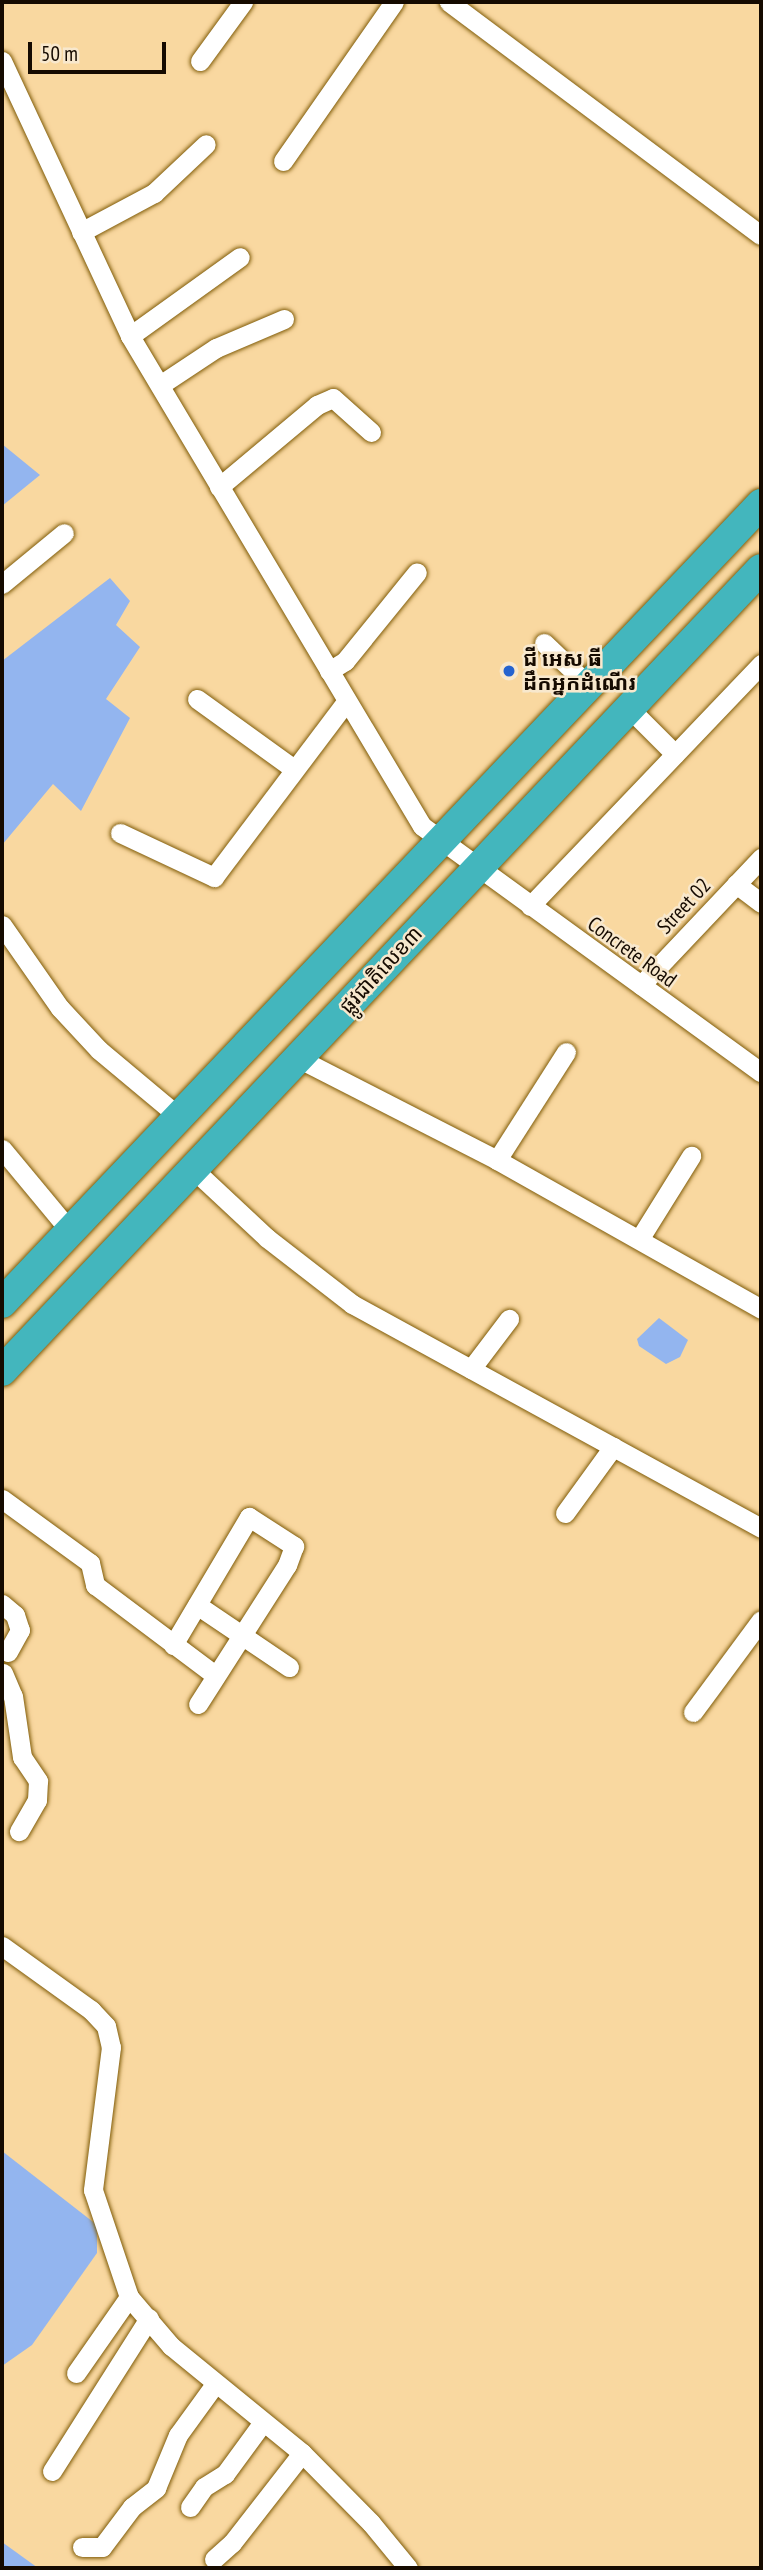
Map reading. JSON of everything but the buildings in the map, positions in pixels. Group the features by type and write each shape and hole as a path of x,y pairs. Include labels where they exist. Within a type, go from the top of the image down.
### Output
{"highway":[{"path":"2,1303 761,504"},
{"name":"ផ្លូវជាតិលេខ៣","path":"2,1371 761,569"}],"street":[{"path":"200,61 243,2"},
{"path":"283,161 394,2"},
{"path":"449,2 761,235"},
{"name":"Concrete Road","path":"2,61 130,336 422,826 440,842 761,1072"},
{"path":"81,232 153,192 206,145"},
{"path":"130,336 240,257"},
{"path":"160,385 216,348 285,319"},
{"path":"219,487 317,405 333,398 371,432"},
{"path":"2,584 64,533"},
{"path":"329,671 345,661 417,572"},
{"path":"544,643 589,686"},
{"path":"530,906 761,664"},
{"path":"197,699 293,769"},
{"path":"120,833 214,877 346,702"},
{"path":"629,708 675,754"},
{"name":"Street 02","path":"640,985 761,858"},
{"path":"736,884 761,903"},
{"path":"2,925 60,1008 92,1042 179,1117"},
{"path":"497,1160 566,1052"},
{"path":"298,1058 497,1160 640,1238 761,1309"},
{"path":"2,1149 70,1231"},
{"path":"640,1238 691,1156"},
{"path":"193,1169 267,1238 352,1304 761,1528"},
{"path":"471,1369 509,1319"},
{"path":"565,1513 613,1447"},
{"path":"2,1499 90,1563 95,1586 216,1676"},
{"path":"173,1645 249,1517 294,1546 287,1565 198,1704"},
{"path":"2,1604 15,1615 20,1630 5,1651 11,1664 2,1673 13,1696 22,1757 38,1781 37,1800 19,1831"},
{"path":"197,1605 289,1667"},
{"path":"693,1712 761,1620"},
{"path":"2,1946 91,2010 106,2026 111,2047 93,2190 129,2297 171,2346 302,2454 371,2522 408,2568"},
{"path":"76,2373 129,2297"},
{"path":"52,2471 149,2318"},
{"path":"82,2547 102,2547 132,2507 156,2488 178,2435 215,2384"},
{"path":"190,2507 204,2487 225,2474 263,2421"},
{"path":"214,2559 232,2543 302,2454"}],"water":[{"path":"2,444 40,475 2,506"},
{"path":"110,578 130,601 116,625 140,647 106,699 130,718 81,811 53,784 2,845 2,661"},
{"path":"659,1318 688,1340 680,1357 666,1364 639,1346 637,1339"},
{"path":"2,2151 97,2225 97,2253 32,2345 2,2366"},
{"path":"2,2542 38,2568 2,2568"}],"place":[{"name":"ជី អេស ធី ដឹកអ្នកដំណើរ","path":"509,671"}]}
